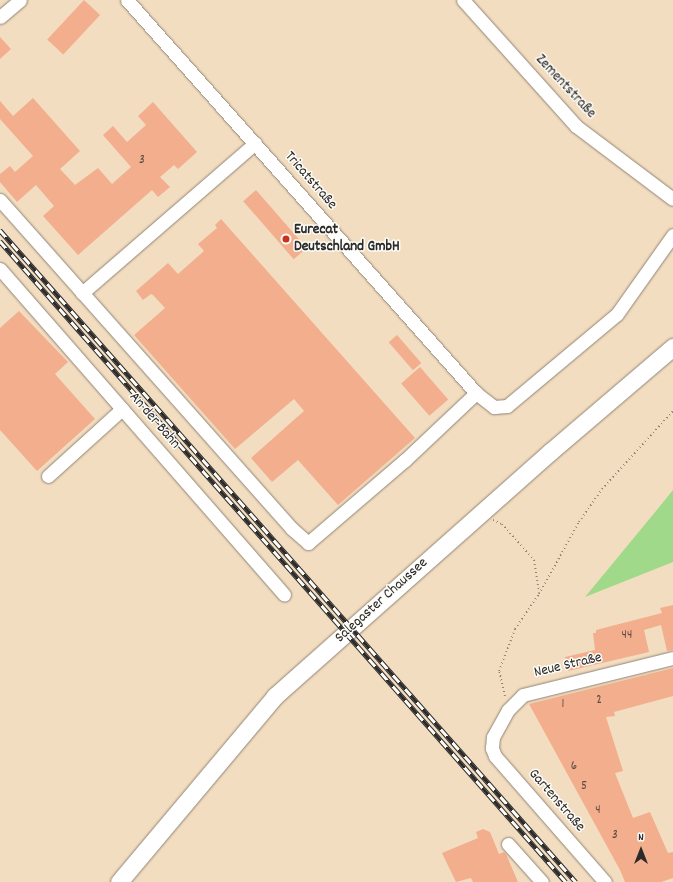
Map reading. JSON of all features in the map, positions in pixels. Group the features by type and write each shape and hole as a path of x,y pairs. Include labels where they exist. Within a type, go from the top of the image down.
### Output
{"main road":[{"name":"Salegaster Chaussee","path":"119,882 225,752 274,696 550,452 673,347"}],"street":[{"path":"0,17 20,0"},
{"name":"Tricatstraße","path":"127,0 476,393 494,407 507,406 617,314 673,235"},
{"name":"Zementstraße","path":"463,0 576,126 673,199"},
{"path":"82,293 255,143"},
{"path":"0,200 291,528 308,543 411,455 476,393"},
{"name":"An der Bahn","path":"0,269 284,594"},
{"path":"48,476 122,409"},
{"name":"Neue Straße","path":"493,737 508,710 523,695 532,691 673,658"},
{"name":"Gartenstraße","path":"493,737 492,748 495,756 605,882"},
{"path":"508,844 542,882"}],"path":[{"path":"508,710 499,671 515,629 539,594 579,522 602,489 673,411"},
{"path":"490,519 502,524 534,560 539,594"}],"green space":[{"path":"673,490 673,562 585,597 656,511"}],"building":[{"path":"84,0 100,15 63,54 47,39"},
{"path":"0,37 11,49 0,59"},
{"path":"33,98 80,151 60,169 75,185 98,168 112,184 131,167 103,135 113,126 127,142 146,125 138,116 153,102 197,152 178,169 174,165 160,177 170,187 158,197 152,190 78,255 43,216 54,206 36,185 17,202 0,182 0,174 10,166 15,172 33,156 0,119 0,101 13,116"},
{"name":"Eurecat Deutschland GmbH","path":"256,190 307,248 294,259 243,201"},
{"path":"221,219 415,438 338,505 298,460 272,482 251,458 304,411 294,399 235,449 134,335 165,308 153,295 151,294 143,300 136,291 168,263 178,274 204,251 198,244 217,228 215,225"},
{"path":"19,311 68,362 55,374 95,419 37,471 0,430 0,328"},
{"path":"397,335 421,363 413,370 389,342"},
{"path":"420,367 448,399 429,416 401,383"},
{"path":"673,605 673,650 667,651 661,625 644,630 649,652 568,671 565,657 595,650 593,633 596,633 596,630 662,613 660,608"},
{"path":"673,668 673,696 614,712 615,716 606,717 623,771 615,773 633,818 650,812 668,853 673,852 673,878 661,882 625,882 620,870 529,704"},
{"path":"483,829 490,832 499,854 504,852 506,854 518,882 473,882 471,878 456,882 442,853 478,838 476,832"}],"railway":[{"path":"0,230 576,882"},
{"path":"0,241 566,882"}],"place":[{"name":"Eurecat Deutschland GmbH","path":"286,239"}]}
